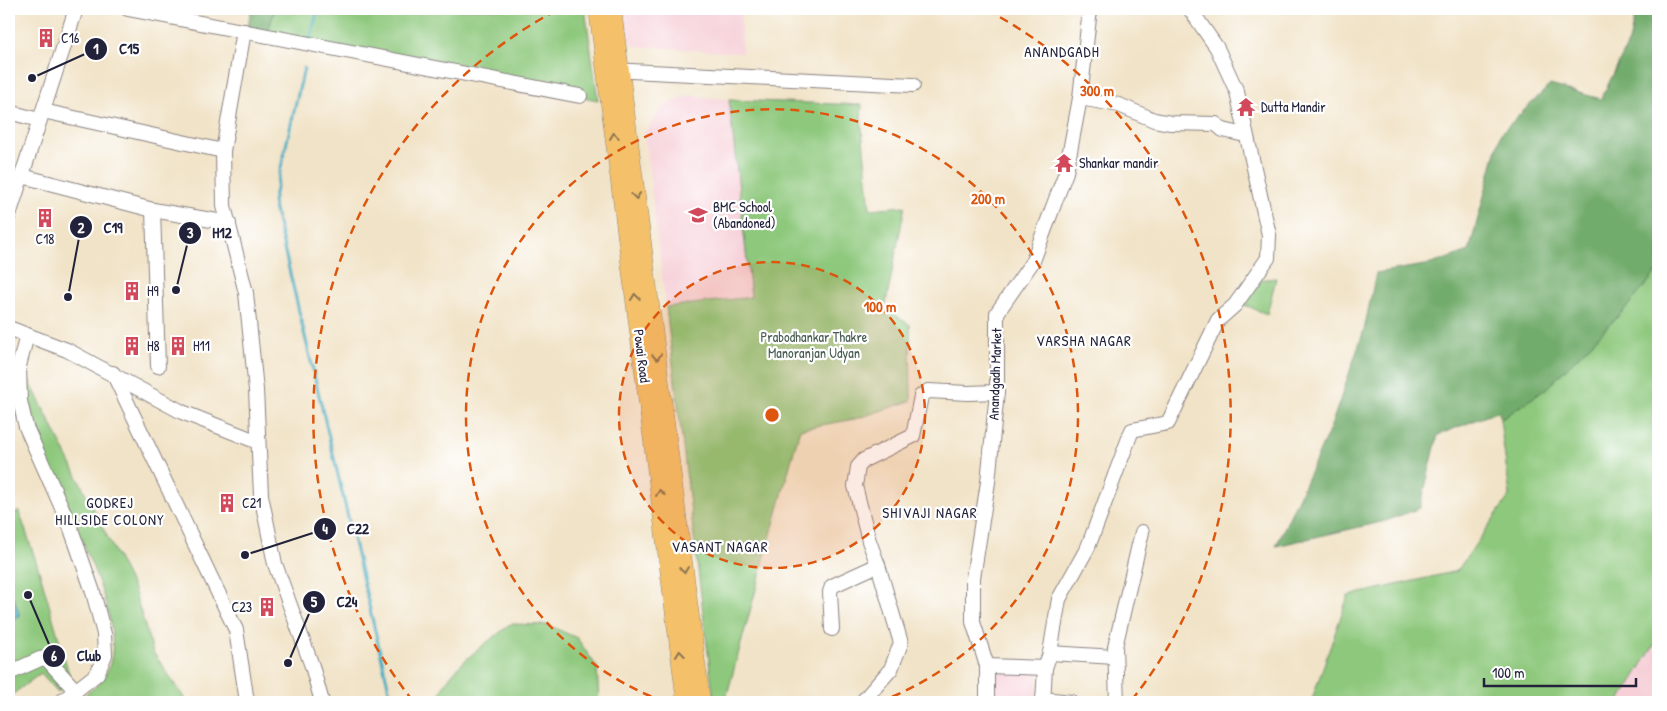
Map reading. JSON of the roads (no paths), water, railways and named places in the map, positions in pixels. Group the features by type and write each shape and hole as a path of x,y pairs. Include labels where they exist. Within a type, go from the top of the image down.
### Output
{"main road":[{"name":"Powai Road","path":"598,9 613,70"},
{"name":"Powai Road","path":"612,9 613,70 684,623 701,702"},
{"name":"Powai Road","path":"684,623 686,702"}],"street":[{"path":"9,215 76,9"},
{"path":"128,9 580,96"},
{"name":"Anandgadh Market","path":"987,702 987,666 973,622 973,578 988,482 997,392 997,313 1033,261 1066,172 1080,98 1090,9"},
{"path":"1071,702 1043,701 1045,668 1050,653 1058,600 1088,547 1132,430 1168,423 1218,320 1235,305 1268,258 1269,235 1245,136 1237,92 1217,48 1190,9"},
{"path":"244,31 223,151 224,206 246,293 261,495 275,564 312,666 322,702"},
{"path":"613,70 913,85"},
{"path":"1080,98 1119,105 1154,120 1171,123 1216,124 1223,130 1245,136"},
{"path":"9,112 41,115 223,151"},
{"path":"22,176 153,210 229,223"},
{"path":"153,210 158,366"},
{"path":"9,328 67,350 113,373 182,412 258,442"},
{"path":"27,335 19,366 20,401 26,427 70,526 93,592 104,634 104,655 97,674 68,696"},
{"path":"113,373 236,630 247,702"},
{"path":"862,702 891,669 901,643 869,541 855,486 858,467 864,460 913,436 921,396 928,391 997,392"},
{"path":"1117,702 1115,647 1142,532"},
{"path":"832,629 830,592 832,586 843,579 878,565"},
{"path":"1050,653 1115,657"},
{"path":"9,673 46,658 68,696"},
{"path":"9,684 40,664 68,696"},
{"path":"987,666 1045,668"}],"water":[{"path":"14,599 20,616 9,620 9,601"}],"waterway":[{"path":"310,40 318,9"},
{"path":"304,68 273,202 392,702"}],"place":[{"name":"C16","path":"46,38"},
{"name":"C15","path":"32,78"},
{"name":"Dutta Mandir","path":"1246,107"},
{"name":"Shankar mandir","path":"1064,163"},
{"name":"BMC School (Abandoned)","path":"698,215"},
{"name":"C18","path":"45,218"},
{"name":"H12","path":"176,290"},
{"name":"H9","path":"132,291"},
{"name":"C19","path":"68,297"},
{"name":"H8","path":"132,346"},
{"name":"H11","path":"178,346"},
{"name":"C21","path":"227,503"},
{"name":"C22","path":"245,555"},
{"name":"Club","path":"28,595"},
{"name":"C23","path":"267,607"},
{"name":"C24","path":"288,663"}],"district":[{"name":"ANANDGADH","path":"1062,52"},
{"name":"VARSHA NAGAR","path":"1084,341"},
{"name":"GODREJ HILLSIDE COLONY","path":"110,512"},
{"name":"SHIVAJI NAGAR","path":"930,513"},
{"name":"VASANT NAGAR","path":"720,547"}],"park label":[{"name":"Prabodhankar Thakre Manoranjan Udyan","path":"814,346"}]}
